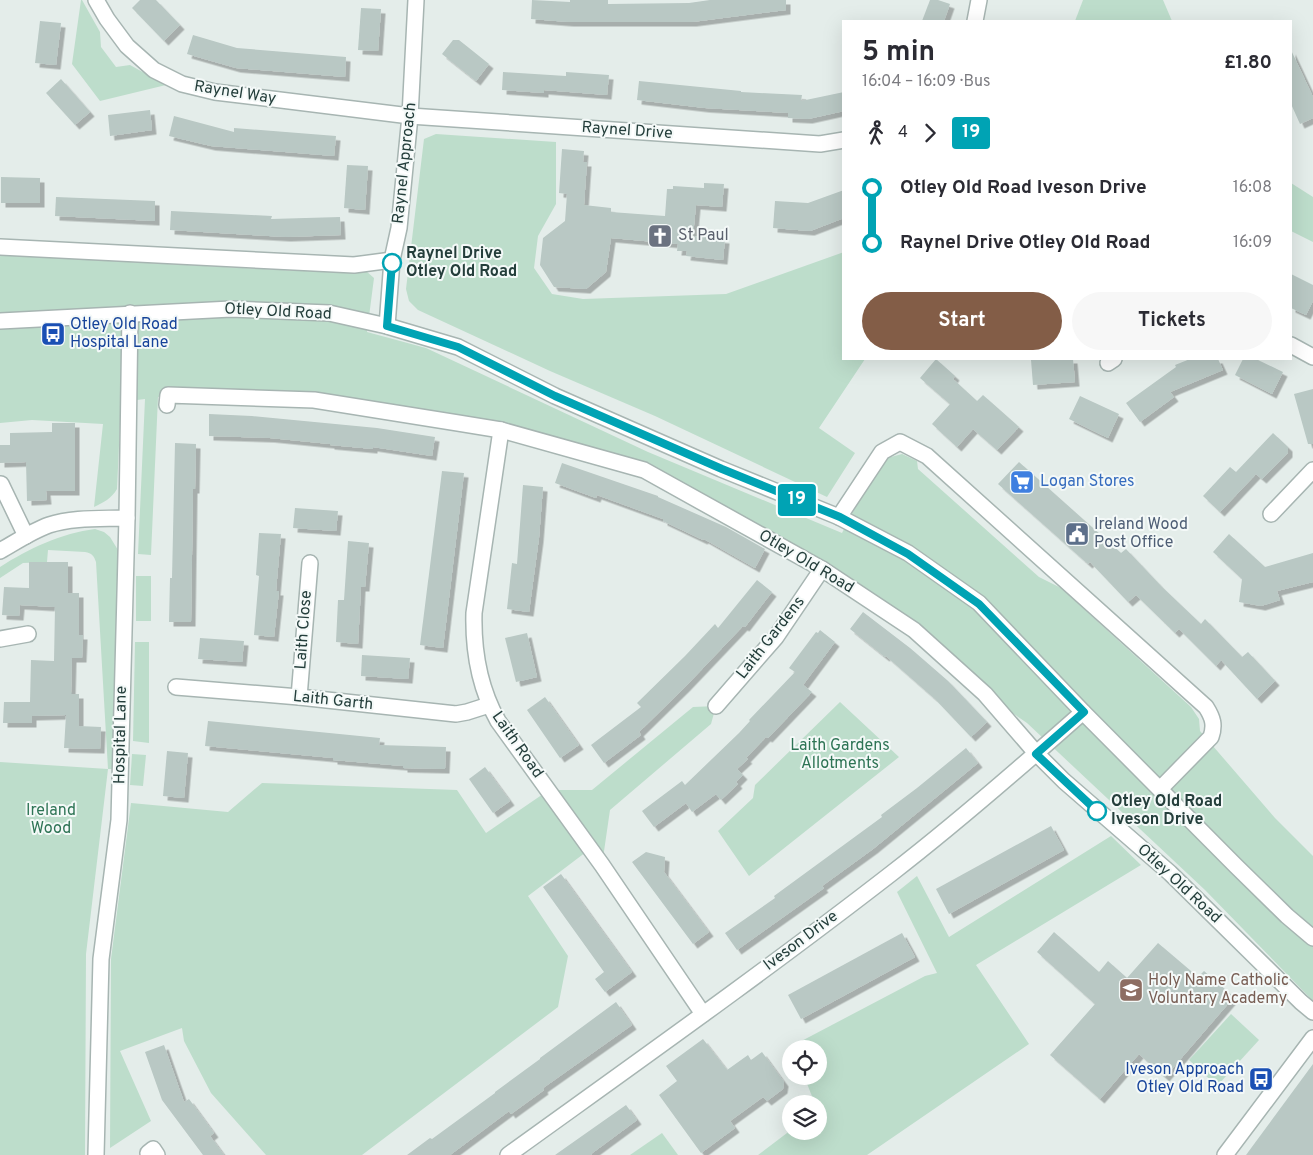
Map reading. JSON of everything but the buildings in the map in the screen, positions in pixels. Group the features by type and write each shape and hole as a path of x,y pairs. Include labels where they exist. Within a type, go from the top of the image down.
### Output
{"street":[{"name":"Raynel Way","path":"96,0 127,46 154,70 182,84 215,92 410,116"},
{"name":"Raynel Approach","path":"387,326 392,260 399,228 410,116 416,0"},
{"path":"975,20 979,0"},
{"name":"Raynel Drive","path":"410,116 820,144 842,140"},
{"path":"0,247 354,265 392,260"},
{"name":"Otley Old Road","path":"0,321 231,309 329,313 387,326 458,347 555,396 722,469 840,517 908,554 979,604 1249,879 1313,938"},
{"name":"Hospital Lane","path":"96,1155 101,959 120,820 130,313"},
{"path":"1292,346 1313,357"},
{"name":"Otley Old Road","path":"167,405 168,395 314,400 501,430 644,470 822,569 914,630 985,694 1036,754 1097,811 1170,873 1313,1012"},
{"name":"Laith Road","path":"501,430 474,613 476,659 489,705 498,721 602,865 702,1014"},
{"path":"840,517 882,452 900,442 927,456 1206,707 1212,717 1214,727 1210,737 1160,788"},
{"path":"1271,514 1313,470"},
{"path":"1,484 26,536"},
{"path":"0,551 48,525 127,518"},
{"name":"Laith Close","path":"299,697 310,563"},
{"name":"Laith Gardens","path":"716,706 776,637 822,569"},
{"path":"0,639 28,634"},
{"name":"Laith Garth","path":"176,686 456,714 489,705"},
{"name":"Iveson Drive","path":"508,1155 892,873 1084,712"},
{"path":"1225,1155 1313,1038"}],"green space":[{"path":"81,0 100,32 101,47 116,67 130,65 166,85 100,101 72,64"},
{"path":"1083,0 1163,0 1172,20 1075,20"},
{"path":"436,134 556,142 556,204 538,236 534,268 552,294 583,299 726,294 842,253 842,360 864,360 819,428 855,453 827,497 655,416 550,371 418,310 409,301 406,289 424,139"},
{"path":"1292,184 1313,197 1313,242 1292,232"},
{"path":"0,255 299,271 366,271 374,278 367,332 426,348 648,452 842,533 855,508 887,458 902,454 917,461 918,469 1039,577 1061,588 1191,707 1199,719 1200,731 1275,818 1313,856 1313,1001 1205,890 1027,723 985,694 914,630 644,470 501,430 314,400 168,395 158,397 151,555 138,554 145,399 121,402 117,489 110,498 94,507 103,424 32,420 0,423"},
{"path":"95,529 104,532 110,537 118,550 113,769 108,769 96,562 93,556 85,552 48,550 47,562 23,563 0,578 0,567 22,554 58,538"},
{"path":"136,576 151,576 151,621 136,621"},
{"path":"135,642 149,642 149,743 133,741"},
{"name":"Laith Gardens Allotments","path":"840,702 899,757 749,876 718,831 753,798 755,785"},
{"path":"716,706 711,724 610,810 602,865 590,849 528,896 568,956 558,1007 362,1155 266,1155 211,1093 184,1041 182,1028 120,1051 151,1121 110,1148 111,959 131,803 228,812 262,783 457,790 486,833 549,790 592,790 693,707"},
{"path":"132,754 146,755 143,786 130,785"},
{"name":"Ireland Wood","path":"0,762 108,769 86,954 85,1155 0,1155"},
{"path":"1111,836 1141,865 976,965 1029,1044 867,1155 758,1155 782,1137 782,1140 827,1140 827,1095 811,1095 808,1085 827,1085 827,1040 803,1040 925,976 937,973 897,892 917,876 949,937"},
{"path":"1231,1014 1259,1040 1217,1086 1189,1060"},
{"path":"662,1133 678,1155 630,1155"}],"bus line":[{"name":"19","path":"392,263 387,326 458,347 555,396 722,469 840,517 908,554 979,604 1084,712 1036,754 1097,811"}],"place":[{"name":"St Paul","path":"660,236"},
{"name":"Raynel Drive Otley Old Road","path":"392,263"},
{"name":"Otley Old Road Hospital Lane","path":"53,334"},
{"name":"Logan Stores","path":"1022,482"},
{"name":"Ireland Wood Post Office","path":"1077,534"},
{"name":"Otley Old Road Iveson Drive","path":"1097,811"},
{"name":"Holy Name Catholic Voluntary Academy","path":"1131,990"},
{"name":"Iveson Approach Otley Old Road","path":"1261,1079"}]}
